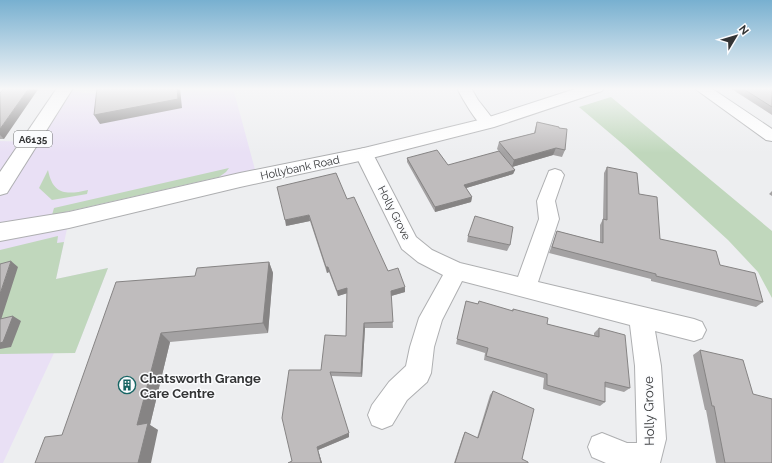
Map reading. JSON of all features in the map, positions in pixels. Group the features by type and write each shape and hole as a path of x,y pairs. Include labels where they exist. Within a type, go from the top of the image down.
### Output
{"main road":[{"name":"A6135","path":"0,188 51,110"},
{"name":"Hollybank Road","path":"0,232 69,220 251,178 364,154 488,123 529,110"}],"street":[{"path":"478,110 488,123"},
{"path":"733,110 772,136"},
{"name":"Holly Grove","path":"364,154 409,243 425,256 456,271 694,330"},
{"path":"525,287 548,219 546,201 555,175"},
{"path":"382,415 398,391 418,373 422,347 431,318 456,271"},
{"name":"Holly Grove","path":"602,447 627,457 648,457 652,439 648,366 641,318"}],"shaded area":[{"path":"52,110 239,110 257,177 69,220 56,279 108,268 75,353 54,353 3,463 0,463 0,141 31,142"}],"green space":[{"path":"582,110 626,110 772,231 772,298 758,272 728,240 625,146"},
{"path":"229,168 219,177 52,215 54,208"},
{"path":"48,170 50,178 57,189 67,192 88,190 87,194 52,200 39,188"},
{"path":"58,236 57,243 64,242 56,279 108,268 75,353 0,354 0,250"}],"building":[{"path":"0,110 14,110 0,129"},
{"path":"95,110 122,110 94,115"},
{"path":"537,122 567,129 565,150 556,148 514,160 499,142 535,133"},
{"path":"437,150 448,165 499,151 515,170 464,185 472,197 435,207 407,158"},
{"path":"607,167 637,173 639,194 657,197 660,239 716,251 720,265 755,273 763,302 656,276 656,274 552,247 557,231 603,243 603,219 607,220"},
{"path":"336,173 347,199 354,197 388,271 398,268 405,287 391,291 393,322 364,323 361,373 330,372 349,433 317,447 321,463 288,463 292,461 282,418 289,370 321,370 325,335 346,336 347,288 337,291 328,267 326,267 309,215 285,220 277,187"},
{"path":"475,216 513,227 510,245 468,236"},
{"path":"11,261 0,294 0,264"},
{"name":"Chatsworth Grange Care Centre","path":"269,262 263,323 161,333 137,425 148,423 138,463 35,463 45,437 62,435 116,282 195,276 197,268"},
{"path":"466,301 478,304 479,301 513,311 513,309 548,318 547,324 599,337 599,328 625,335 630,388 605,382 605,402 547,385 547,374 486,356 488,348 457,339"},
{"path":"13,316 3,342 0,343 0,319"},
{"path":"700,350 743,360 753,394 772,399 772,463 725,463 714,406 712,406"},
{"path":"493,391 534,409 522,459 528,463 455,463 465,432 478,438"}],"place":[{"name":"Chatsworth Grange Care Centre","path":"127,385"}]}
